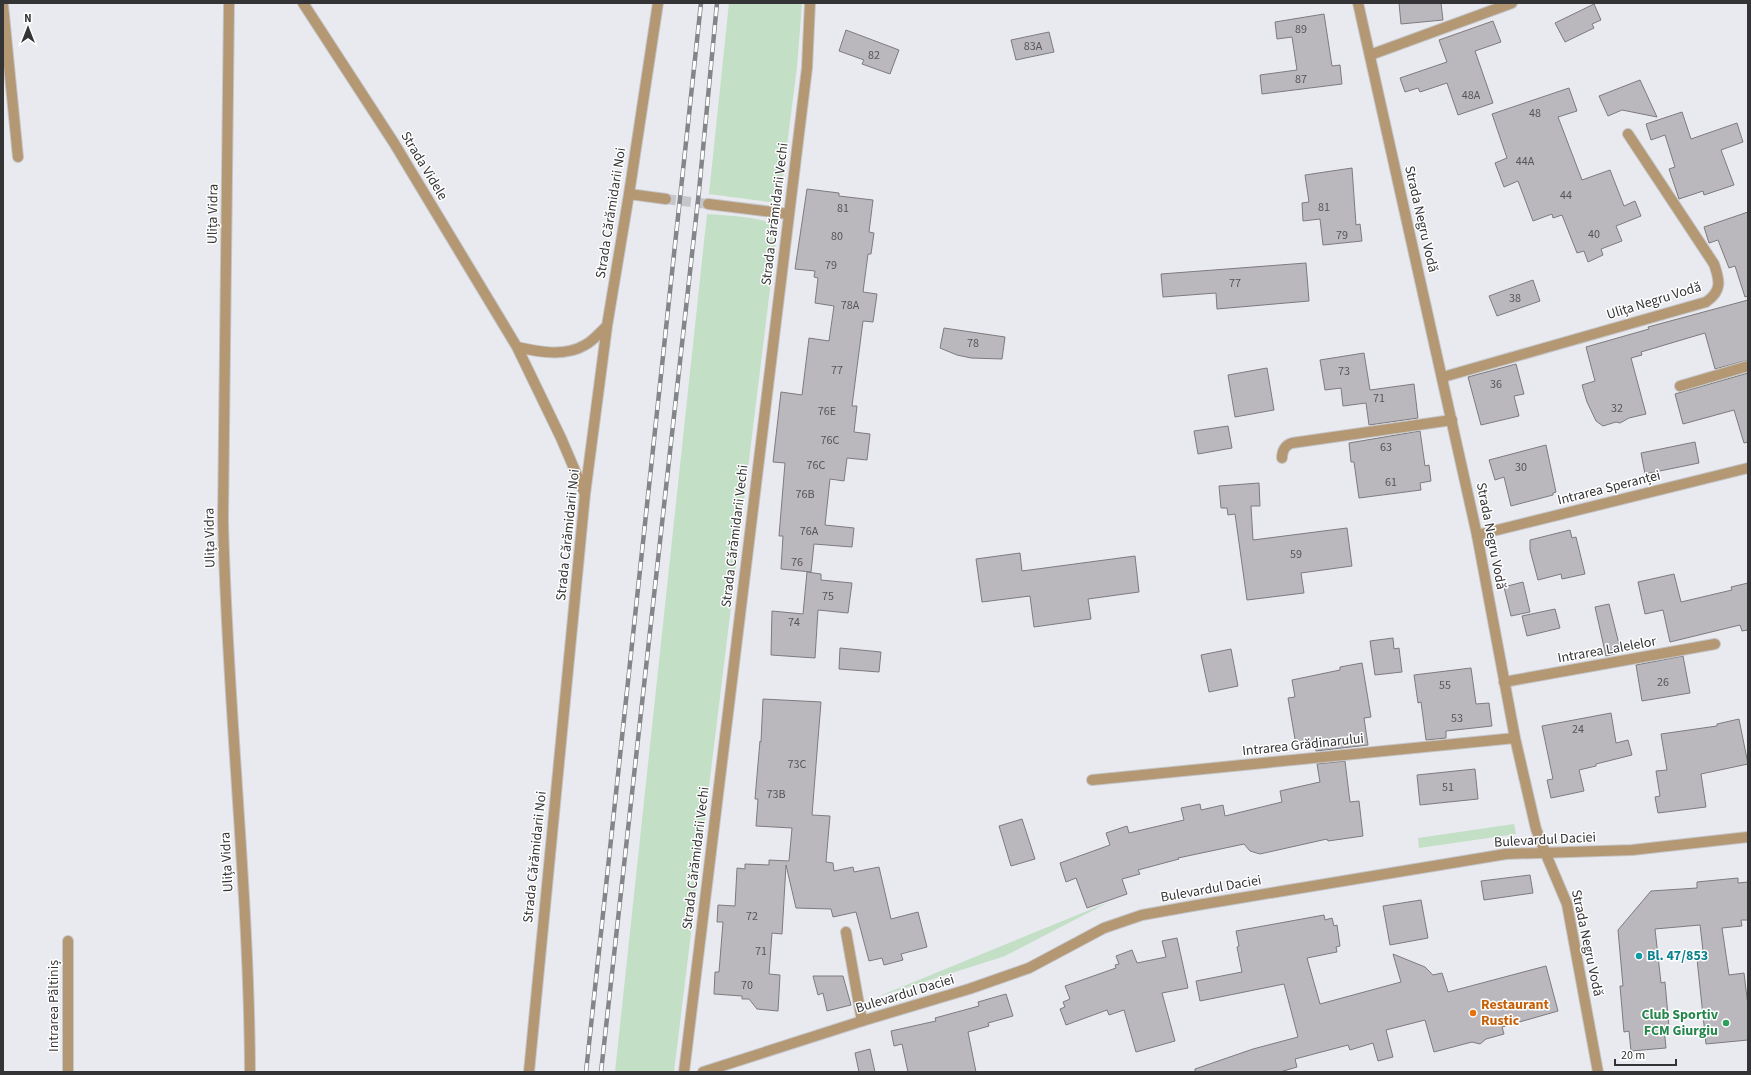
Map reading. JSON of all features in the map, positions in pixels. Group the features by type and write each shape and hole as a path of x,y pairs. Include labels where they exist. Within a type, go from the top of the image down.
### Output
{"street":[{"name":"Ulița Vidra","path":"229,3 223,520 226,602 248,976 250,1072"},
{"name":"Strada Videle","path":"302,3 394,143 517,347 561,438 585,494"},
{"name":"Strada Cărămidarii Noi","path":"529,1072 585,494 606,326 629,194 658,3"},
{"name":"Strada Cărămidarii Vechi","path":"684,1072 807,68 810,3"},
{"name":"Strada Negru Vodă","path":"1358,3 1477,535 1515,738 1536,829 1566,904 1598,1072"},
{"path":"1370,55 1512,3"},
{"path":"3,5 18,157"},
{"name":"Ulița Negru Vodă","path":"1442,378 1706,302 1715,296 1719,284 1718,274 1714,264 1628,134"},
{"path":"629,194 666,199"},
{"path":"708,204 789,214"},
{"path":"517,347 536,352 569,352 586,345 606,326"},
{"path":"1680,386 1748,366"},
{"path":"1282,458 1284,448 1292,443 1452,420"},
{"name":"Intrarea Speranței","path":"1477,535 1748,468"},
{"name":"Intrarea Lalelelor","path":"1504,682 1715,644"},
{"name":"Intrarea Grădinarului","path":"1092,780 1515,738"},
{"name":"Bulevardul Daciei","path":"703,1072 862,1021 969,990 1028,968 1104,928 1142,915 1198,904 1506,854 1626,850 1748,837"},
{"path":"846,932 862,1021"},
{"name":"Intrarea Păltiniș","path":"68,941 68,1072"}],"green space":[{"path":"729,3 802,3 797,67 781,192 775,200 769,202 709,194"},
{"path":"707,214 764,221 769,223 773,228 776,240 674,1072 615,1072"},
{"path":"1514,824 1516,834 1419,848 1418,838"},
{"path":"1109,902 1005,956 877,997"}],"building":[{"path":"1399,3 1441,3 1443,20 1401,24"},
{"path":"1594,4 1601,20 1592,24 1594,28 1565,42 1555,23"},
{"path":"1324,14 1332,66 1340,65 1342,84 1262,94 1260,75 1297,70 1292,37 1277,39 1275,22"},
{"path":"1493,21 1501,42 1475,51 1493,103 1458,115 1447,83 1420,92 1418,88 1405,92 1400,78 1447,62 1439,40"},
{"path":"846,30 899,50 890,74 862,64 864,60 839,51"},
{"path":"1049,32 1054,52 1016,60 1011,40"},
{"path":"1640,80 1657,117 1622,110 1608,116 1599,96"},
{"path":"1569,88 1577,111 1558,117 1582,180 1610,170 1624,206 1635,201 1641,216 1616,226 1622,241 1601,249 1603,255 1588,262 1584,251 1577,253 1562,215 1553,218 1552,214 1533,221 1518,181 1504,187 1495,163 1507,158 1492,114"},
{"path":"1682,112 1691,139 1737,123 1743,142 1721,150 1734,185 1704,195 1703,191 1679,199 1669,169 1675,167 1665,135 1651,140 1646,124"},
{"path":"1352,168 1356,225 1360,224 1362,241 1323,245 1320,219 1303,221 1302,203 1309,202 1305,175"},
{"path":"807,189 839,193 839,196 873,200 869,232 874,233 871,254 868,254 863,292 877,294 873,322 863,321 852,406 857,406 854,432 870,434 867,460 847,458 844,481 830,479 825,525 854,528 852,547 814,544 811,572 781,569 783,536 779,536 785,463 773,462 781,392 802,395 809,338 829,341 834,306 815,303 818,278 814,277 815,271 795,269"},
{"path":"1748,212 1748,296 1745,297 1735,266 1729,268 1718,240 1709,243 1704,227"},
{"path":"1306,263 1309,301 1217,309 1216,293 1163,297 1161,274"},
{"path":"1533,280 1540,301 1497,316 1489,296"},
{"path":"1748,300 1748,360 1715,369 1705,333 1641,352 1642,355 1631,358 1646,414 1629,418 1620,423 1616,422 1603,426 1596,421 1587,402 1582,385 1595,381 1586,347 1649,329 1648,327"},
{"path":"944,328 1005,337 1002,359 971,358 957,355 940,348"},
{"path":"1364,353 1370,390 1414,384 1418,418 1369,425 1366,403 1343,406 1341,388 1325,390 1320,360"},
{"path":"1516,364 1524,394 1514,396 1519,416 1481,425 1468,377"},
{"path":"1267,368 1274,410 1235,417 1228,375"},
{"path":"1748,373 1748,442 1744,443 1734,410 1683,424 1675,394"},
{"path":"1228,426 1232,448 1198,454 1194,431"},
{"path":"1420,431 1425,466 1429,465 1431,481 1420,483 1421,490 1359,498 1354,462 1351,462 1349,443"},
{"path":"1695,442 1699,463 1645,474 1641,453"},
{"path":"1546,445 1556,492 1553,493 1553,495 1511,506 1504,477 1495,480 1489,460"},
{"path":"1259,483 1260,506 1251,506 1253,540 1347,528 1352,566 1301,573 1304,593 1247,600 1235,514 1228,515 1227,508 1221,508 1219,486"},
{"path":"1570,530 1572,538 1576,537 1585,574 1562,579 1561,574 1538,580 1530,550 1530,540"},
{"path":"1020,553 1022,571 1135,556 1139,592 1088,599 1091,619 1034,627 1030,596 982,602 976,559"},
{"path":"807,572 821,574 821,580 852,583 848,613 818,610 815,658 771,655 772,611 803,614"},
{"path":"1674,574 1681,602 1732,590 1731,587 1748,583 1748,630 1742,631 1740,625 1670,642 1663,610 1645,614 1638,582"},
{"path":"1523,582 1530,612 1511,616 1504,587"},
{"path":"1609,604 1621,652 1606,656 1595,607"},
{"path":"1555,609 1560,628 1527,636 1522,616"},
{"path":"1393,638 1394,649 1399,648 1402,672 1375,675 1370,641"},
{"path":"840,648 881,652 879,672 839,669"},
{"path":"1231,649 1238,686 1209,692 1201,655"},
{"path":"1683,656 1690,693 1642,701 1636,665"},
{"path":"1362,663 1371,717 1364,718 1368,745 1316,751 1314,742 1296,745 1288,698 1295,697 1292,680 1340,670 1340,667"},
{"path":"1471,668 1476,704 1489,703 1492,726 1446,731 1446,738 1426,740 1421,702 1418,703 1414,675"},
{"path":"763,699 821,702 812,815 830,816 826,862 833,863 834,871 853,867 854,872 879,867 891,919 918,912 927,947 901,954 903,960 884,965 882,958 869,961 856,912 833,917 831,909 796,908 786,865 782,934 772,933 769,974 780,975 778,1011 757,1009 749,999 742,999 742,996 714,994 715,972 719,972 723,922 717,922 718,905 735,906 737,868 745,869 745,864 769,865 769,860 789,861 792,828 756,826 758,799 755,799 760,741 761,742"},
{"path":"1611,713 1616,743 1628,740 1632,755 1579,770 1584,791 1551,798 1547,780 1553,779 1542,726"},
{"path":"1739,719 1748,764 1701,774 1706,807 1658,813 1655,797 1660,796 1656,771 1667,770 1661,734 1717,726 1717,724"},
{"path":"1345,761 1350,802 1359,801 1363,836 1328,841 1327,839 1260,854 1250,851 1244,844 1178,858 1179,859 1138,870 1140,874 1122,879 1127,894 1087,908 1076,878 1066,882 1060,863 1110,845 1106,833 1127,826 1129,833 1184,820 1181,808 1200,804 1201,810 1223,805 1225,816 1282,802 1280,791 1320,782 1317,764"},
{"path":"1475,769 1478,799 1420,805 1417,775"},
{"path":"1022,819 1035,859 1011,866 999,826"},
{"path":"1530,875 1533,893 1484,900 1481,881"},
{"name":"Bl. 47/853","path":"1738,878 1738,883 1748,882 1748,920 1741,920 1742,926 1722,928 1729,975 1744,973 1748,1006 1748,1040 1706,1044 1697,959 1704,959 1700,925 1655,929 1661,983 1665,982 1669,1027 1664,1028 1666,1048 1631,1051 1629,1031 1624,1032 1620,986 1623,986 1618,930 1651,891 1697,888 1697,882"},
{"path":"1421,900 1428,938 1390,945 1383,906"},
{"path":"1324,915 1325,920 1332,918 1334,926 1337,925 1340,946 1336,947 1337,952 1307,958 1320,1004 1401,982 1393,954 1425,967 1433,975 1442,973 1448,992 1546,966 1558,1011 1502,1027 1504,1034 1486,1039 1480,1044 1472,1042 1434,1052 1425,1020 1386,1030 1393,1057 1378,1061 1373,1043 1350,1050 1348,1045 1295,1059 1297,1067 1280,1072 1195,1072 1195,1069 1253,1049 1298,1037 1284,984 1200,1001 1196,981 1242,972 1237,947 1239,946 1236,931"},
{"path":"1177,938 1188,988 1162,993 1175,1041 1136,1052 1124,1010 1109,1015 1107,1010 1066,1025 1060,1009 1065,1007 1063,1002 1070,999 1065,986 1116,968 1115,965 1119,964 1116,956 1132,950 1137,963 1166,957 1162,941"},
{"path":"813,976 843,976 851,1005 827,1011 823,993 818,995"},
{"path":"1006,994 1013,1016 988,1023 989,1026 968,1032 976,1072 908,1072 902,1044 894,1046 891,1031 936,1021 935,1018 979,1006 978,1002"},
{"path":"870,1049 875,1072 859,1072 855,1053"}],"tunnel":[{"path":"666,199 708,204"}],"railway":[{"path":"586,1072 701,3"},
{"path":"601,1072 699,191 717,3"}],"place":[{"name":"Bl. 47/853","path":"1639,956"},
{"name":"Restaurant Rustic","path":"1473,1013"},
{"name":"Club Sportiv FCM Giurgiu","path":"1726,1023"}]}
